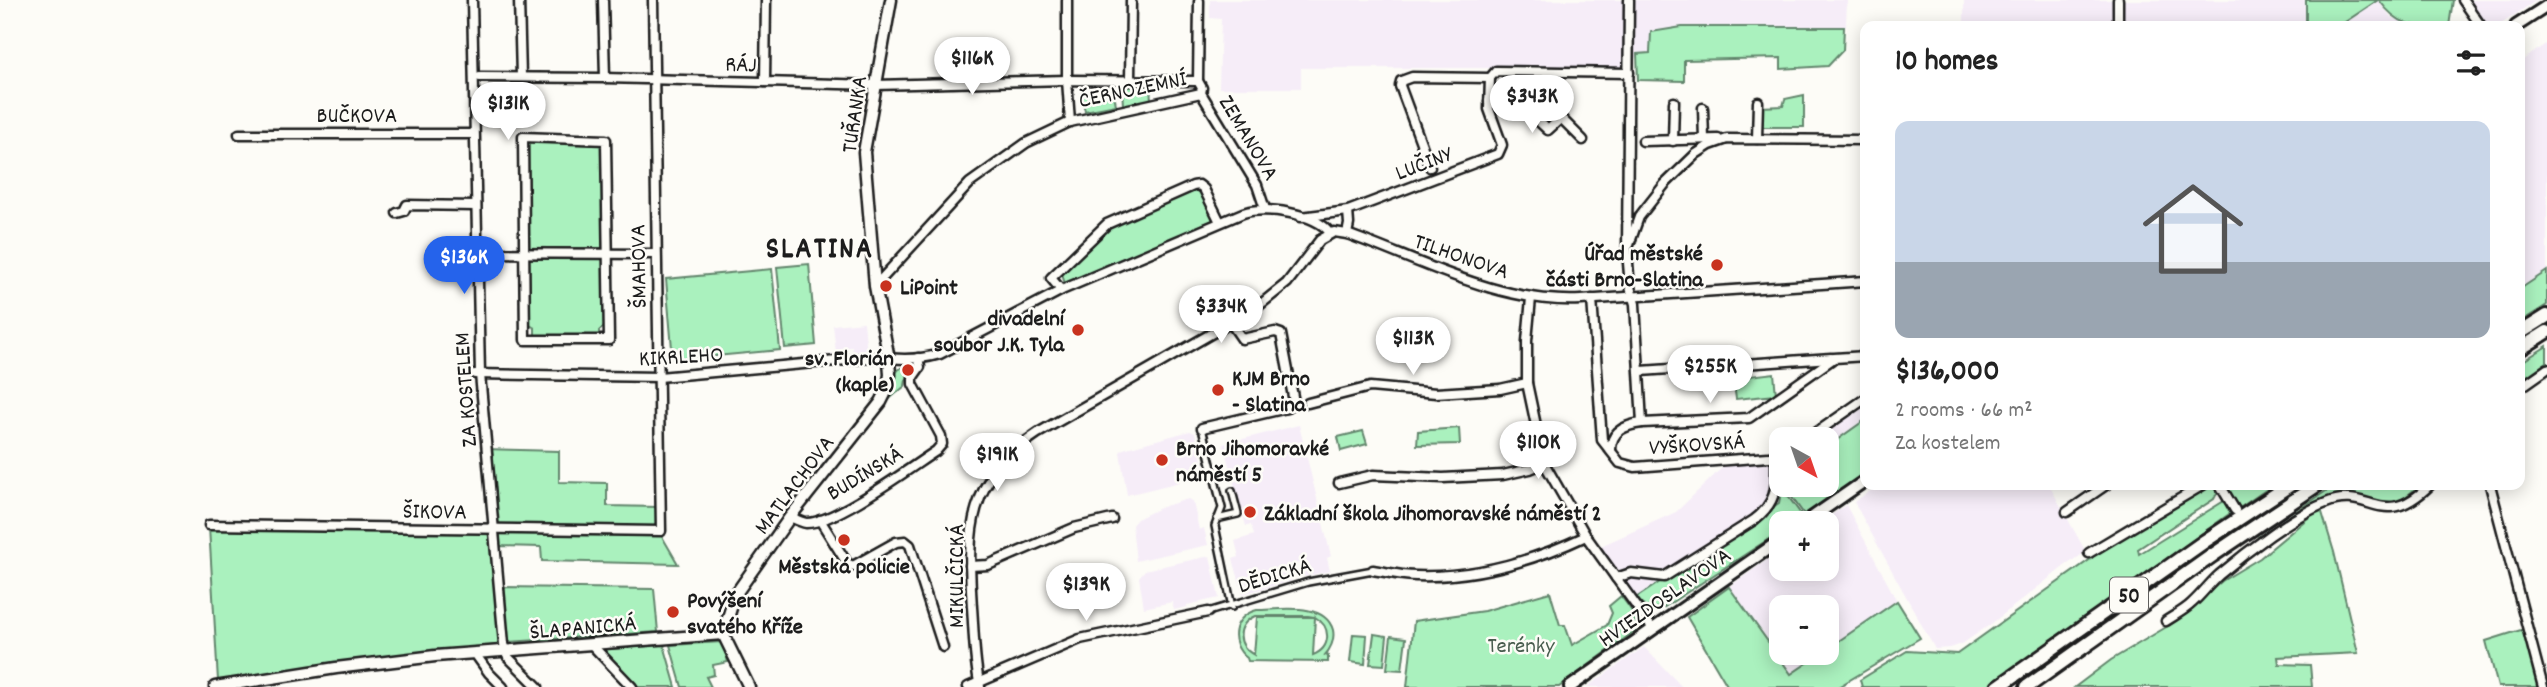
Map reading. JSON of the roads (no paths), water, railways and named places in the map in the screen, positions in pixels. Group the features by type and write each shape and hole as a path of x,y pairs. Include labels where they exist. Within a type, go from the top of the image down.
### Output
{"highway":[{"path":"2525,329 2547,316"},
{"path":"2525,347 2547,332"},
{"path":"2525,348 2547,339"},
{"name":"50","path":"1998,687 2205,541 2283,490"},
{"name":"50","path":"2027,687 2309,490"}],"main road":[{"path":"2524,21 2547,6"},
{"path":"1821,511 1860,484"},
{"name":"HVIEZDOSLAVOVA","path":"1570,687 1769,548"}],"street":[{"name":"ZA KOSTELEM","path":"471,0 477,374 505,651"},
{"path":"519,0 521,77"},
{"path":"603,0 605,78"},
{"name":"ŠMAHOVA","path":"653,0 661,531"},
{"path":"765,82 766,0"},
{"name":"TUŘANKA","path":"889,359 874,286 864,152 891,0"},
{"path":"1067,0 1067,80"},
{"path":"1130,81 1131,0"},
{"path":"1629,0 1627,251 1641,371 1642,423"},
{"path":"2118,0 2118,21"},
{"path":"2463,0 2478,21"},
{"name":"ZEMANOVA","path":"1199,1 1198,81 1202,88 1201,93 1257,185 1265,209"},
{"path":"1430,167 1400,86 1401,81 1412,77 1490,78 1496,71 1629,73"},
{"name":"RÁJ","path":"480,78 605,78 876,85"},
{"name":"LUČINY","path":"1301,217 1348,211 1498,154 1502,145 1489,109 1490,78"},
{"name":"ČERNOZEMNÍ","path":"876,85 1067,80 1198,81"},
{"name":"ČERNOZEMNÍ","path":"1067,80 1070,121"},
{"name":"ČERNOZEMNÍ","path":"874,286 970,183 1026,143 1070,121 1201,93"},
{"path":"1489,101 1518,102 1548,130 1561,118 1583,140"},
{"path":"1673,141 1674,102"},
{"path":"1757,139 1758,102"},
{"path":"1703,107 1703,139"},
{"name":"BUČKOVA","path":"239,134 474,134"},
{"path":"523,137 606,140 608,254 608,340 525,341 523,137"},
{"path":"1627,251 1639,217 1665,184 1696,154 1727,139"},
{"path":"1690,140 1696,154"},
{"path":"1643,141 1860,140"},
{"path":"1061,290 1051,278 1089,239 1107,224 1159,200 1199,185 1204,189 1220,222"},
{"path":"397,213 404,211 407,205 476,206"},
{"name":"TILHONOVA","path":"1265,209 1301,217 1323,225 1330,233 1339,231 1489,287 1531,298 1560,301 1860,281"},
{"name":"KIKRLEHO","path":"477,374 659,377 880,358 918,358 940,354 1061,290 1220,222 1248,211 1265,209"},
{"path":"1347,234 1348,211"},
{"name":"MIKULČICKÁ","path":"979,685 970,566 974,514 982,489 1011,453 1056,421 1231,323 1282,288 1318,242 1330,233"},
{"path":"477,253 656,254"},
{"path":"1531,298 1527,383 1544,463 1586,536 1652,628"},
{"path":"1592,299 1602,440 1611,450"},
{"path":"1231,323 1242,339 1275,331 1281,334 1294,402 1287,408 1202,429 1222,508 1215,526 1232,607"},
{"path":"1641,371 1860,356"},
{"name":"BUDÍNSKÁ","path":"790,517 805,523 820,520 848,507 942,444 941,436 913,384 913,377 919,369 918,358"},
{"path":"1611,450 1613,437 1625,426 1749,418 1834,358"},
{"name":"MATLACHOVA","path":"723,634 735,595 790,517 881,402 889,383 889,359"},
{"path":"2525,384 2547,369"},
{"path":"1308,403 1370,387 1436,393 1527,383"},
{"path":"1824,427 1860,402"},
{"name":"VYŠKOVSKÁ","path":"1611,450 1620,463 1635,467 1769,457"},
{"path":"1339,483 1373,475 1443,478 1503,475 1544,463"},
{"path":"2067,512 2099,490"},
{"path":"2089,553 2195,490"},
{"path":"2223,490 2235,510"},
{"path":"2166,621 2192,604 2218,576 2257,543 2325,503 2351,499 2386,509 2409,502 2424,490"},
{"path":"2491,490 2543,687"},
{"path":"1217,519 1238,513 1232,491"},
{"path":"1616,578 1631,573 1664,577 1754,520 1767,510 1774,497"},
{"path":"970,566 988,565 1074,528 1112,519"},
{"path":"820,520 847,563 853,566 896,542 905,541 910,545 943,647"},
{"name":"ŠIKOVA","path":"209,525 661,531"},
{"name":"DĚDICKÁ","path":"979,685 1080,639 1232,607 1308,582 1373,570 1416,576 1466,573 1530,560 1586,536"},
{"path":"723,634 749,687"},
{"name":"ŠLAPANICKÁ","path":"215,687 336,668 447,656 723,634"},
{"path":"592,644 632,687"},
{"path":"505,651 538,687"},
{"path":"476,654 503,687"},
{"path":"968,687 979,685"}],"tunnel":[{"path":"2240,519 2254,540"}],"place":[{"name":"Úřad městské části Brno-Slatina","path":"1717,265"},
{"name":"LiPoint","path":"886,286"},
{"name":"divadelní soubor J.K. Tyla","path":"1078,330"},
{"name":"sv. Florián (kaple)","path":"908,370"},
{"name":"KJM Brno - Slatina","path":"1218,390"},
{"name":"Brno Jihomoravké náměstí 5","path":"1162,460"},
{"name":"Základní škola Jihomoravské náměstí 2","path":"1250,512"},
{"name":"Městská policie","path":"844,540"},
{"name":"Povýšení svatého Kříže","path":"673,612"}],"district":[{"name":"SLATINA","path":"820,247"}],"park label":[{"name":"Terénky","path":"1521,644"}]}
